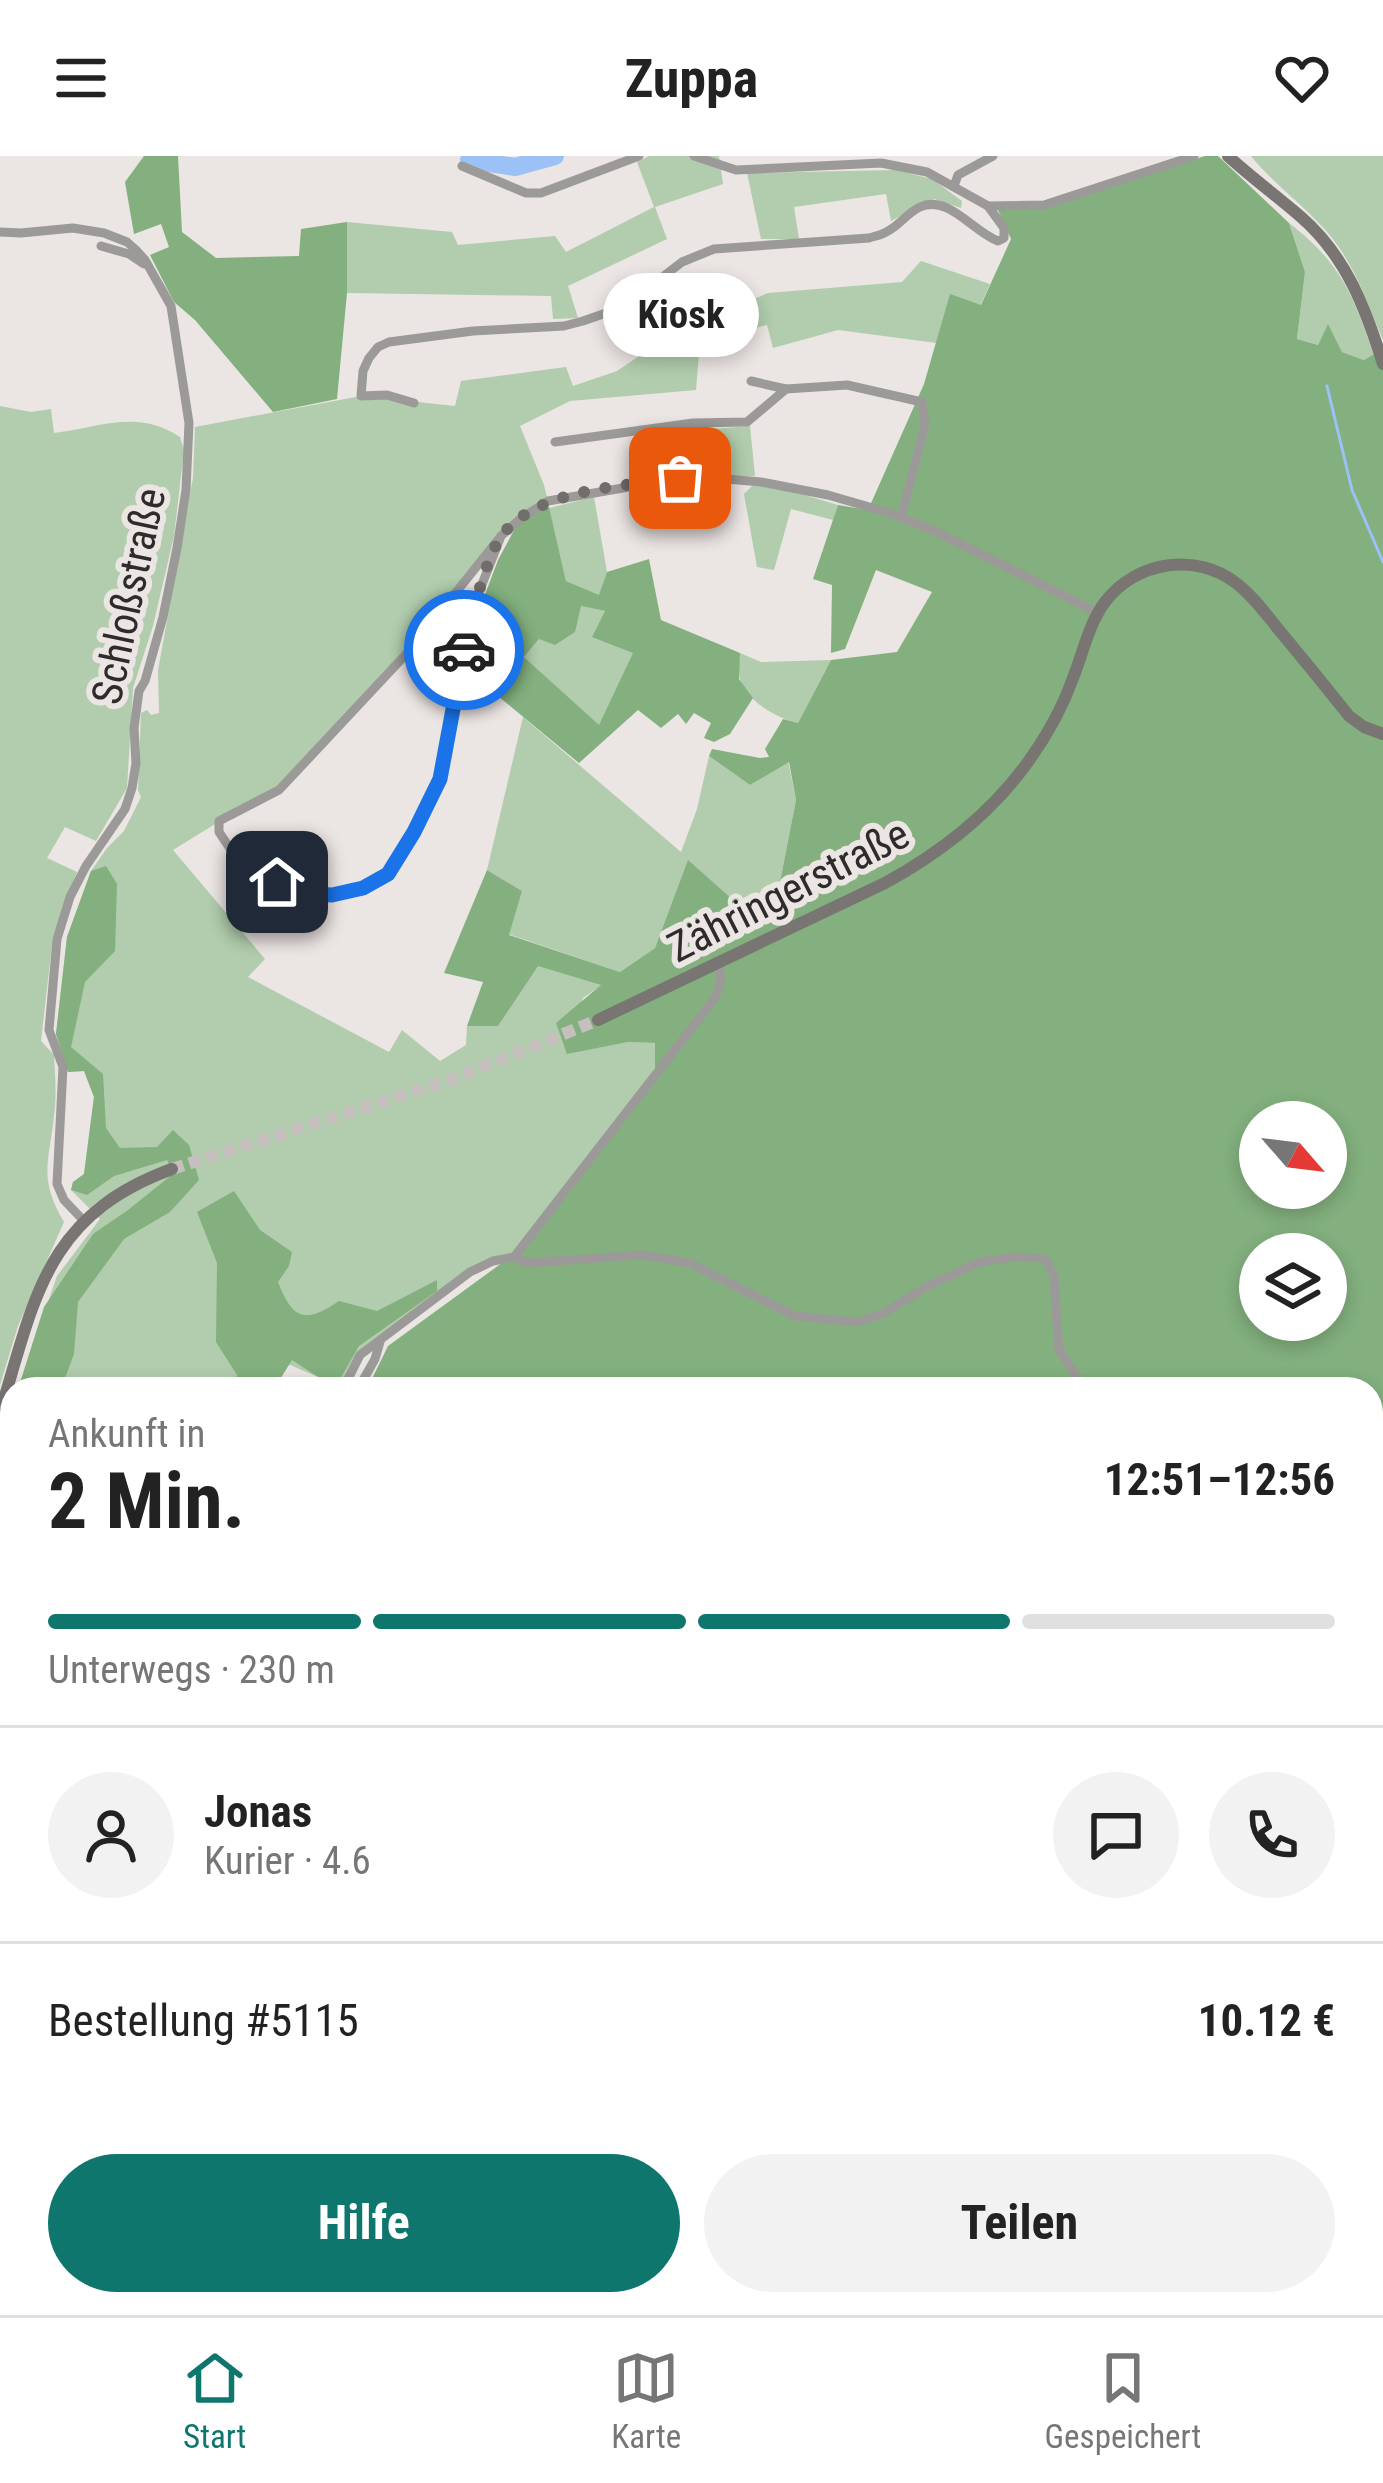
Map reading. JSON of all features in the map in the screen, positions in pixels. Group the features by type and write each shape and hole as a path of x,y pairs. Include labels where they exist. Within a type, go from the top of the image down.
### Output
{"main road":[{"path":"1228,156 1326,243 1356,290 1383,364"},
{"path":"1098,613 1122,584 1155,568 1192,565 1216,571 1258,604 1349,716 1383,734"},
{"name":"Zähringerstraße","path":"598,1020 896,878 945,846 980,817 1026,765 1071,684 1098,613"},
{"path":"11,1377 39,1288 58,1253 111,1198 172,1169"}],"street":[{"path":"462,166 526,194 541,193 639,156"},
{"path":"414,403 387,395 361,396 363,371 378,346 583,321 606,313 682,262 714,249 869,238 889,231 928,204 946,207 982,234 998,241 1004,238 1004,228 988,206 927,172 881,164 736,170 694,156"},
{"path":"954,186 958,176 993,156"},
{"path":"988,206 1044,205 1194,156"},
{"name":"Schloßstraße","path":"0,232 73,228 127,242 149,267 172,306 189,423 187,477 163,616 139,691 133,788 70,897 58,939 50,1030 63,1067 57,1184 64,1200 84,1221"},
{"path":"101,246 149,267"},
{"path":"751,381 786,389 847,385 922,402 925,424 902,518"},
{"path":"555,442 693,424 747,422 786,389"},
{"path":"501,536 468,631 440,779 388,874 363,888 332,895 298,893 231,850 219,832 220,821 279,790 312,758 410,650 501,536 548,501 692,476 761,482 828,495 937,532 1098,613"},
{"path":"350,1377 360,1355 470,1273 514,1256 712,1002 722,980 718,964"},
{"path":"514,1256 527,1263 642,1255 690,1263 795,1316 857,1322 884,1313 979,1262 1042,1258 1054,1276 1059,1350 1077,1377"},
{"path":"365,1377 380,1342"}],"green space":[{"path":"144,156 178,156 182,232 216,258 299,256 301,229 347,222 347,293 337,399 273,412 174,302 150,255 169,247 161,224 134,234 125,182"},
{"path":"649,156 719,156 723,184 655,207 667,239 568,286 578,318 553,319 551,296 347,293 347,222 452,232 458,245 555,236 566,252 654,207 637,162"},
{"path":"1205,156 1218,156 1289,223 1305,272 1297,339 1318,345 1328,324 1342,352 1364,360 1383,349 1383,1377 373,1377 388,1346 521,1249 655,1076 655,1043 628,1042 567,1054 556,1023 601,985 538,966 498,1026 467,1026 483,982 444,973 487,870 522,891 509,935 620,972 655,948 688,860 750,915 780,882 796,800 789,762 750,785 709,756 712,749 769,757 765,749 783,719 798,723 831,660 897,652 932,592 876,570 845,649 831,653 832,585 813,579 838,505 868,510 924,384 950,294 981,305 1011,239 998,210 1044,207"},
{"path":"1251,156 1383,156 1383,340 1340,250"},
{"path":"896,170 932,179 962,201 961,208 934,199 891,221 886,194 794,207 799,239 761,239 747,173"},
{"path":"1289,223 1321,252 1343,282 1374,355 1364,360 1342,352 1328,325 1318,345 1297,339 1305,272"},
{"path":"921,261 990,284 980,306 937,343 838,330 773,348 767,325 700,341 696,390 570,401 520,426 548,501 520,519 410,650 279,790 173,850 265,959 248,977 389,1052 402,1030 440,1061 466,1045 467,1026 498,1026 537,965 602,985 583,998 567,1053 628,1042 656,1043 655,1068 514,1257 470,1272 360,1355 349,1377 318,1377 272,1357 265,1377 22,1377 57,1276 100,1219 71,1190 84,1174 94,1097 84,1071 68,1072 56,1034 67,937 91,871 124,831 141,797 141,713 159,713 158,670 193,478 195,427 361,396 455,406 461,381 566,367 573,386 617,371 676,331 768,293 902,282"},
{"path":"0,406 31,412 51,409 54,433 119,422 149,424 180,437 184,450 174,536 133,688 127,788 96,841 65,827 47,858 77,872 53,936 41,1041 54,1055 55,1101 47,1170 64,1222 0,1377"},
{"path":"750,426 755,476 711,476 711,429"},
{"path":"753,485 838,505 833,520 791,509 774,570 757,567 744,494"},
{"path":"594,497 607,572 600,596 566,581 549,508"},
{"path":"549,507 566,581 599,595 607,572 649,559 661,620 740,653 739,679 753,698 730,734 714,742 704,738 711,723 694,713 686,724 678,714 661,728 638,710 579,763 498,696 484,672 472,667 480,608 520,519","holes":["581,606 605,611 592,637 633,653 599,725 524,657 539,639 555,645 575,632"]},
{"path":"581,606 605,611 593,636 634,653 599,726 524,657"},
{"path":"740,653 761,662 831,660 798,723 770,712 746,692 739,674"},
{"path":"523,717 681,852 709,756 750,785 788,761 796,800 780,882 749,915 688,861 655,948 620,972 508,934 522,891 487,870"},
{"path":"106,866 117,884 115,951 85,982 71,1047 103,1074 106,1128 120,1148 157,1147 173,1130 189,1145 199,1180 170,1212 124,1239 78,1302 74,1354 65,1377 22,1377 44,1307 93,1234 173,1174 167,1160 114,1176 87,1195 71,1190 84,1174 94,1097 84,1071 68,1072 56,1034 67,937 91,871"},
{"path":"234,1191 260,1230 292,1252 278,1282 289,1304 301,1314 317,1313 339,1301 377,1311 437,1280 437,1291 359,1346 341,1377 318,1377 292,1360 281,1377 237,1377 216,1342 217,1263 197,1212"}],"waterway":[{"path":"469,160 515,167 555,156"},
{"path":"1327,386 1352,490 1383,562"}],"tunnel":[{"path":"172,1169 450,1080 598,1020"}],"way so far":[{"path":"464,650 477,597 501,536 520,519 548,501 680,478"}],"place":[{"name":"Kiosk","path":"680,478"}],"route":[{"path":"277,882 298,893 332,895 363,888 388,874 440,779 464,650"}]}
